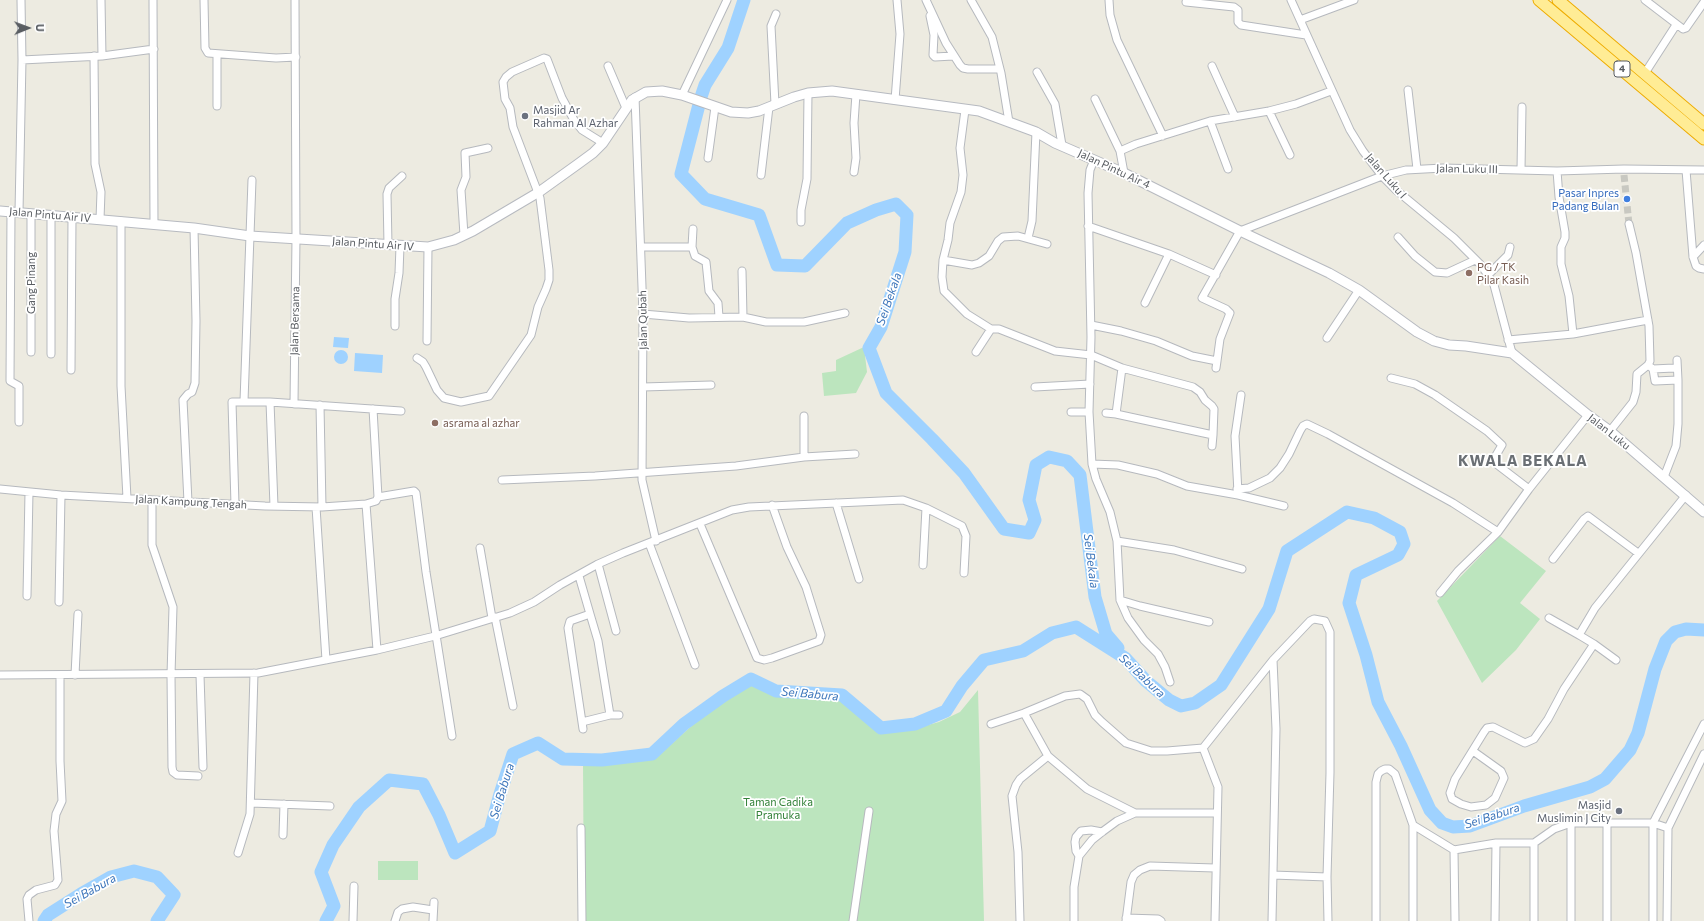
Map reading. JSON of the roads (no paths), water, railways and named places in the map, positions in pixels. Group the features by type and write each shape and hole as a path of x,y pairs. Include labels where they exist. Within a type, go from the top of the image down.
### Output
{"highway":[{"name":"4","path":"1539,0 1704,139"},
{"name":"4","path":"1558,0 1703,122"}],"main road":[{"path":"635,97 646,92 654,91 686,96"},
{"name":"Jalan Pintu Air 4","path":"686,96 731,112 748,113 808,93 832,91 986,113 1036,132 1124,173 1240,232 1329,273 1359,290 1411,328 1434,341 1449,345 1512,353"},
{"name":"Jalan Pintu Air IV","path":"0,211 154,224 250,236 296,238 388,246 428,247 444,244 464,235 539,192 594,153 603,143 635,97"},
{"name":"Jalan Luku","path":"1512,353 1610,431 1704,512"}],"street":[{"path":"19,422 19,386 18,384 12,383 10,380 15,212 22,60 20,0"},
{"path":"101,0 102,56"},
{"path":"153,0 154,224"},
{"path":"204,0 205,48 208,53 296,57"},
{"name":"Jalan Bersama","path":"294,404 296,238 295,0"},
{"path":"686,96 727,0"},
{"path":"895,100 900,34 897,0"},
{"path":"971,0 992,37 1009,122"},
{"path":"1109,0 1110,15 1117,40 1163,136"},
{"name":"Jalan Luku I","path":"1291,0 1350,130 1382,176 1400,194 1454,238 1476,260 1488,275 1496,291 1512,353"},
{"path":"1300,20 1354,0"},
{"path":"1645,0 1683,29 1686,28 1704,2"},
{"path":"926,2 953,56 963,68 999,69"},
{"path":"926,2 934,35 933,55 935,57 953,56"},
{"path":"1186,2 1234,7 1238,10 1238,22 1241,25 1306,34"},
{"path":"761,175 772,105 771,26 776,14"},
{"path":"1646,73 1676,25"},
{"path":"22,60 102,56 154,49"},
{"path":"217,54 217,106"},
{"path":"94,56 95,164 101,192 100,219"},
{"path":"417,358 423,362 437,390 444,398 461,402 489,396 531,335 538,307 549,280 539,192 514,127 510,108 505,99 503,82 512,72 544,58 546,59 562,98 574,120 582,130 603,143"},
{"path":"608,66 626,108"},
{"path":"1212,66 1235,117"},
{"path":"1037,72 1056,104 1062,145"},
{"path":"1408,90 1417,169"},
{"path":"1120,151 1210,121 1269,111 1296,104 1331,91"},
{"path":"801,222 801,210 807,179 808,93"},
{"path":"854,172 856,158 854,124 856,94"},
{"name":"Jalan Qubah","path":"635,97 644,314 642,472 644,492 653,542 695,665"},
{"path":"1095,99 1120,151 1124,173"},
{"path":"708,158 713,106"},
{"path":"1521,170 1522,107"},
{"path":"965,110 960,148 963,175 961,192 950,223 943,260 942,277 944,290 967,314 991,329 1005,331 1055,351 1091,355 1122,368 1193,387 1200,392 1205,400 1214,409 1212,446"},
{"path":"1269,111 1290,155"},
{"path":"1210,121 1228,169"},
{"path":"1028,238 1032,221 1036,132"},
{"path":"464,235 462,190 465,181 465,153 488,148"},
{"path":"1094,160 1090,170 1088,226 1091,325 1089,412 1092,464 1096,479 1110,512 1117,541 1120,600 1128,618 1144,640 1158,654 1165,667 1170,682"},
{"name":"Jalan Luku III","path":"1240,232 1382,176 1406,170 1624,172 1704,170"},
{"path":"1686,170 1692,257 1696,266 1704,269"},
{"path":"1557,171 1559,197 1565,232 1565,238 1560,247 1561,264 1569,296 1573,334"},
{"path":"388,246 387,194 389,188 402,176"},
{"path":"244,401 252,180"},
{"name":"Gang Pinang","path":"30,214 31,352"},
{"path":"51,215 51,354"},
{"path":"71,370 72,217"},
{"path":"120,221 121,386 127,498"},
{"path":"1629,224 1636,253 1648,320 1651,367 1656,381 1678,380"},
{"path":"1088,226 1169,254 1216,274"},
{"path":"188,502 183,400 192,392 195,383 196,321 194,228"},
{"path":"693,229 692,247 695,256 706,262 709,291 718,303 719,317"},
{"path":"1091,325 1121,331 1156,341 1216,365 1220,339 1230,313 1226,308 1202,298 1240,232"},
{"path":"943,260 972,265 979,263 989,256 998,241 1003,237 1018,236 1047,244"},
{"path":"1398,237 1415,256 1435,272 1447,273 1476,260"},
{"path":"1692,257 1704,245"},
{"path":"395,326 395,299 399,273 400,246"},
{"path":"427,341 428,247"},
{"path":"641,247 692,247"},
{"path":"1488,275 1508,255 1510,247"},
{"path":"1145,303 1169,254"},
{"path":"742,271 743,317"},
{"path":"1327,338 1359,290"},
{"path":"644,314 689,318 743,317 766,322 804,322 845,313"},
{"path":"1508,340 1573,334 1648,320"},
{"path":"976,352 991,329"},
{"path":"1664,477 1676,446 1678,424 1677,360"},
{"path":"1610,431 1633,402 1636,392 1637,374 1651,367 1674,368"},
{"path":"1116,414 1122,368"},
{"path":"1391,378 1415,384 1487,431 1502,445 1495,457 1495,463 1528,489"},
{"path":"1035,387 1090,384"},
{"path":"643,387 712,385"},
{"path":"1238,492 1235,436 1241,395"},
{"path":"235,505 232,404 234,401 401,411"},
{"path":"270,402 274,506"},
{"path":"320,405 319,507 326,660"},
{"path":"373,409 378,497 414,492 416,493 452,736"},
{"path":"1071,412 1089,412"},
{"path":"1106,413 1213,436"},
{"path":"1440,593 1458,571 1498,532 1528,489 1588,415"},
{"path":"804,416 804,458"},
{"path":"1238,492 1270,478 1280,468 1303,426 1307,424 1328,434 1439,496 1498,532"},
{"path":"502,480 594,476 736,466 855,454"},
{"path":"1092,464 1118,466 1157,474 1187,486 1238,492 1284,506"},
{"name":"Jalan Kampung Tengah","path":"0,489 61,495 235,505 319,507 366,504 376,501 378,497"},
{"path":"27,596 29,492"},
{"path":"59,602 61,495"},
{"path":"1579,635 1595,608 1686,495"},
{"path":"152,500 152,545 173,604 171,675 173,772 176,775 198,776"},
{"path":"0,675 171,675 254,673 377,650 436,636 524,607 598,564 739,508 772,505 903,500 926,508 962,526 965,530 966,536 964,573"},
{"path":"836,503 859,579"},
{"path":"366,504 377,650"},
{"path":"700,524 757,658 764,660 772,658 819,641 821,635 806,587 787,547 772,505"},
{"path":"923,565 926,508"},
{"path":"1553,559 1584,519 1588,516 1638,553"},
{"path":"1117,541 1174,550 1242,569"},
{"path":"480,548 513,706"},
{"path":"598,564 616,631"},
{"path":"579,576 598,641 610,715"},
{"path":"1120,600 1209,622"},
{"path":"76,675 78,614"},
{"path":"590,614 570,621 568,628 582,725 610,715 619,715"},
{"path":"1548,618 1594,644 1616,660"},
{"path":"991,724 1024,713 1065,696 1080,694 1087,699 1095,714 1102,722 1126,743 1151,751 1203,748 1274,660 1310,622 1318,619 1325,621 1330,632 1330,742 1327,877 1328,921"},
{"path":"1473,752 1501,771 1504,778 1495,798 1486,805 1471,807 1452,799 1450,793 1455,779 1484,732 1491,727 1525,743 1534,739 1548,719 1564,689 1594,644"},
{"path":"1272,921 1276,729 1274,660"},
{"path":"238,853 248,822 251,803 254,673"},
{"path":"200,674 203,767"},
{"path":"29,921 29,895 36,890 55,885 58,880 54,831 56,814 62,801 60,760 60,675"},
{"path":"1024,713 1048,756 1087,789 1135,813"},
{"path":"1653,921 1653,823 1704,724"},
{"path":"1203,748 1218,787 1215,921"},
{"path":"1667,921 1668,828 1673,814 1704,754"},
{"path":"1020,921 1018,852 1012,796 1020,779 1048,756"},
{"path":"1376,921 1376,782 1378,774 1385,769 1389,769 1395,774 1413,825 1413,921"},
{"path":"251,803 330,806"},
{"path":"283,835 284,804"},
{"path":"1661,809 1673,814"},
{"path":"853,921 869,811"},
{"path":"1074,921 1074,887 1079,856 1092,840 1102,832 1117,821 1135,813 1217,813"},
{"path":"1413,825 1454,850 1496,843 1534,843 1554,829 1571,823 1653,823 1668,828"},
{"path":"1571,823 1571,921"},
{"path":"1607,824 1607,921"},
{"path":"581,828 582,921"},
{"path":"1079,856 1076,851 1075,842 1076,837 1081,831 1091,830 1102,832"},
{"path":"1496,843 1496,921"},
{"path":"1534,843 1534,921"},
{"path":"1454,850 1455,921"},
{"path":"1161,921 1158,919 1126,919 1131,882 1134,875 1140,870 1150,866 1215,868"},
{"path":"1273,875 1327,877"},
{"path":"353,921 354,886"},
{"path":"433,921 434,902"},
{"path":"395,921 398,912 402,909 413,907 433,910"}],"water":[{"path":"334,337 349,338 348,348 333,347"},
{"path":"341,350 346,352 348,357 346,362 341,364 336,362 334,357 336,352"},
{"path":"355,353 383,355 382,373 354,371"}],"waterway":[{"name":"Sei Bekala","path":"744,0 728,48 705,85 681,174 705,199 759,215 777,265 805,266 847,223 876,210 896,204 907,215 905,252 881,327 869,348 886,393 964,473 1004,529 1029,533 1035,520 1029,500 1036,465 1049,457 1067,461 1080,475 1095,597 1106,634 1118,648"},
{"name":"Sei Babura","path":"326,921 334,906 321,872 333,845 359,807 389,780 423,784 439,815 455,853 490,831 513,754 538,743 563,759 602,760 652,754 684,724 723,696 751,679 776,691 842,695 881,728 915,724 946,711 962,686 984,660 1023,651 1052,633 1076,627 1125,658 1146,681 1169,700 1181,706 1195,703 1221,685 1269,609 1287,551 1347,512 1374,518 1400,532 1404,544 1398,555 1356,575 1349,603 1366,655 1378,702 1401,746 1430,810 1442,823 1453,827 1470,826 1524,806 1590,787 1605,779 1630,750 1638,733 1655,669 1666,641 1675,632 1686,629 1704,630"},
{"name":"Sei Babura","path":"44,921 48,915 111,877 134,871 157,877 174,895 157,921"}],"tunnel":[{"path":"1624,175 1629,224"}],"place":[{"name":"Masjid Ar Rahman Al Azhar","path":"525,116"},
{"name":"Pasar Inpres Padang Bulan","path":"1627,199"},
{"name":"PG / TK Pilar Kasih","path":"1469,273"},
{"name":"asrama al azhar","path":"435,423"},
{"name":"Masjid Muslimin J City","path":"1619,811"}],"district":[{"name":"KWALA BEKALA","path":"1523,461"}],"park label":[{"name":"Taman Cadika Pramuka","path":"778,808"}]}
